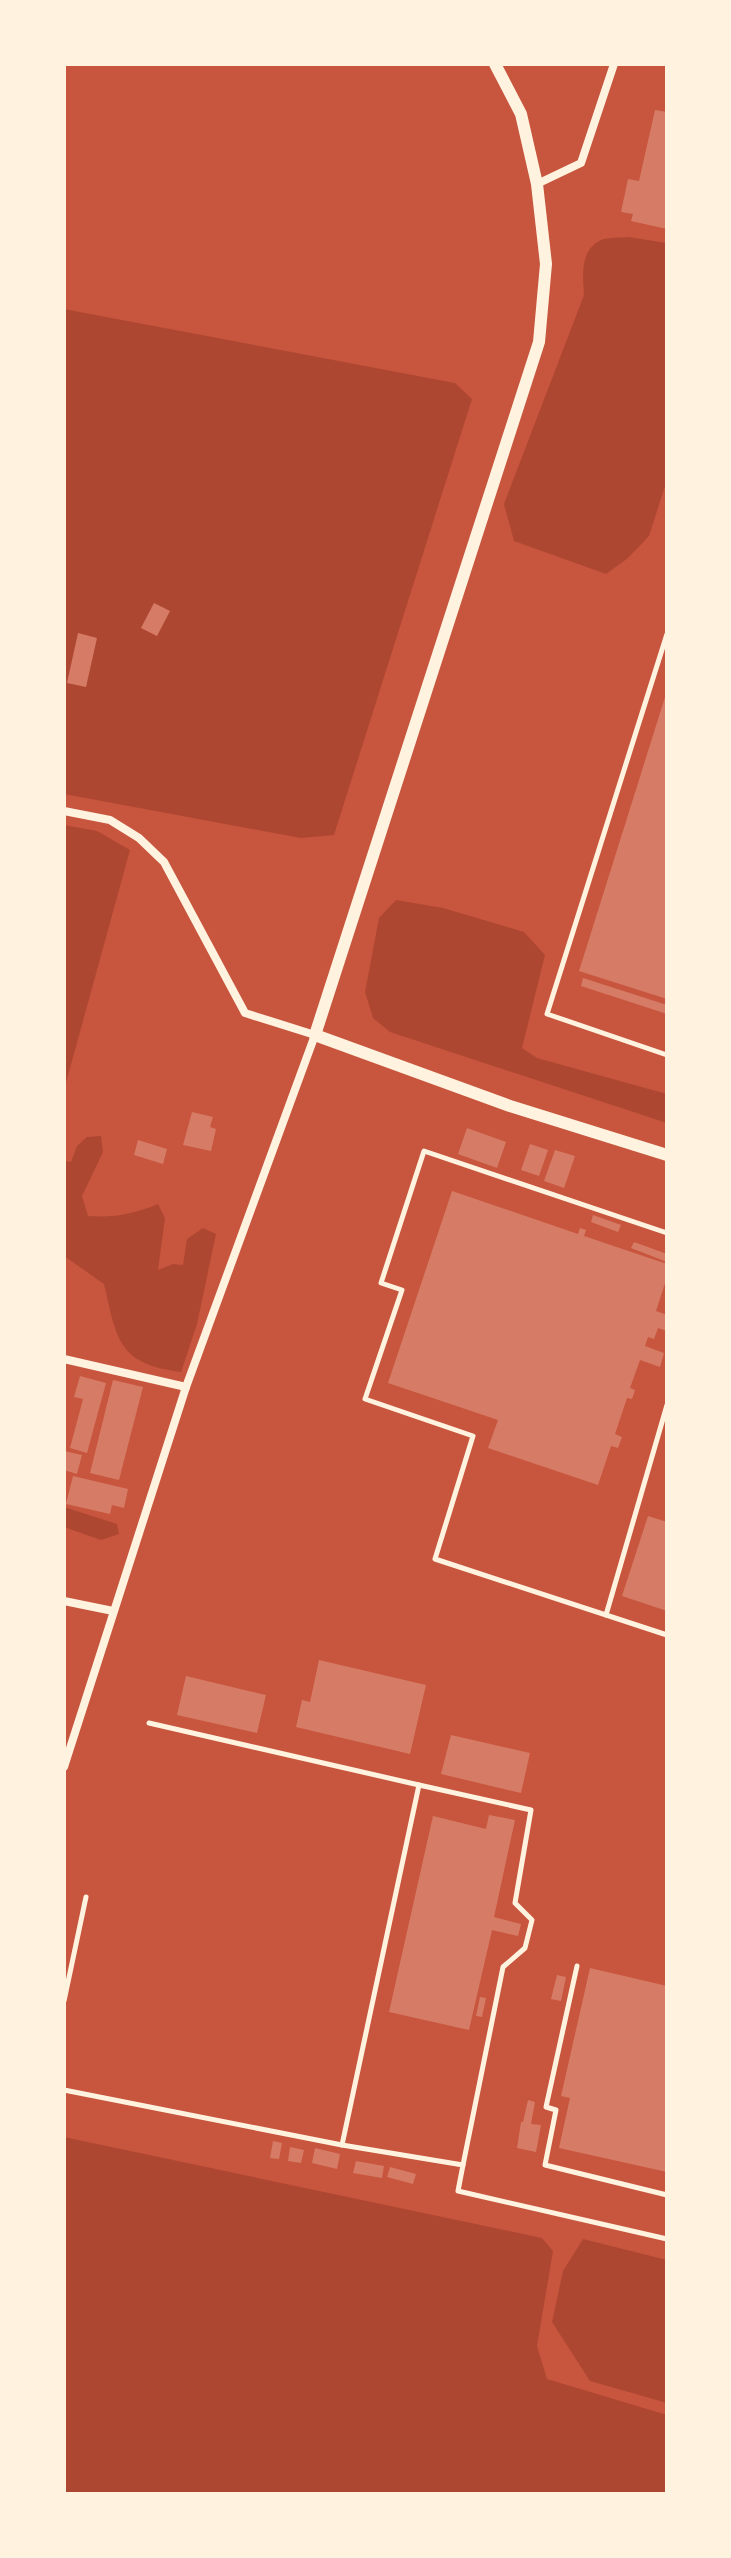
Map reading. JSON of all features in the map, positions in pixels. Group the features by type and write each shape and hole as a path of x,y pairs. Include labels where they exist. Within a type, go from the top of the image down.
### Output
{"street":[{"path":"64,1767 186,1387 315,1035 539,342 546,264 537,184 521,114 495,64"},
{"path":"537,184 581,163 614,64"},
{"path":"64,811 110,820 139,838 164,862 245,1013 315,1035 510,1106 667,1155"},
{"path":"64,1359 186,1387"},
{"path":"64,1601 113,1611"}],"lane":[{"path":"667,634 547,1014 667,1055"},
{"path":"667,1233 424,1151 381,1283 402,1290 365,1399 473,1436 435,1559 667,1635"},
{"path":"606,1615 667,1405"},
{"path":"149,1723 531,1810 515,1903 532,1920 525,1948 503,1967 458,2191 667,2239"},
{"path":"342,2145 419,1785"},
{"path":"64,2001 86,1897"},
{"path":"577,1966 546,2107 556,2110 545,2165 667,2195"},
{"path":"64,2090 342,2145 463,2165"}],"shaded area":[{"path":"628,237 667,243 667,480 649,536 628,558 606,574 514,541 504,504 584,295 586,257 601,240"},
{"path":"64,309 455,383 472,399 334,835 301,838 64,794"},
{"path":"64,825 97,831 130,850 64,1090"},
{"path":"396,900 443,908 524,932 545,955 522,1048 537,1058 667,1094 667,1123 390,1032 373,1018 365,992 379,918"},
{"path":"101,1136 103,1152 82,1196 88,1216 123,1214 158,1204 165,1218 158,1270 173,1264 183,1265 187,1239 203,1228 216,1234 197,1324 181,1372 144,1363 132,1355 117,1334 104,1284 67,1258 64,1260 64,1161 71,1162 77,1146 87,1137"},
{"path":"64,1507 117,1524 119,1534 101,1540 64,1527"},
{"path":"64,2137 542,2238 553,2251 537,2346 547,2379 667,2415 667,2494 64,2494"},
{"path":"583,2239 667,2260 667,2403 590,2381 552,2322 563,2271"}],"building":[{"path":"655,110 667,112 667,229 631,221 633,214 621,212 628,179 639,181"},
{"path":"154,603 170,611 157,636 141,628"},
{"path":"78,633 97,638 86,687 67,683"},
{"path":"667,694 667,999 579,971"},
{"path":"583,978 667,1005 667,1014 581,986"},
{"path":"192,1112 213,1117 210,1127 216,1129 211,1151 183,1145"},
{"path":"467,1128 506,1142 497,1168 458,1154"},
{"path":"138,1140 167,1149 163,1164 134,1155"},
{"path":"530,1144 548,1150 539,1176 521,1170"},
{"path":"555,1150 575,1156 564,1188 544,1181"},
{"path":"452,1191 578,1234 580,1228 586,1230 584,1236 667,1264 667,1277 656,1311 667,1315 667,1331 658,1328 654,1339 648,1337 645,1346 664,1353 660,1367 640,1360 630,1388 635,1390 632,1399 627,1398 615,1434 622,1437 618,1448 611,1446 598,1485 488,1448 498,1420 388,1383"},
{"path":"593,1215 621,1225 618,1232 591,1222"},
{"path":"634,1242 667,1254 667,1262 631,1248"},
{"path":"80,1376 106,1383 87,1453 70,1448 83,1399 74,1397"},
{"path":"113,1380 143,1387 119,1480 90,1473"},
{"path":"64,1451 82,1455 77,1474 64,1470"},
{"path":"73,1476 128,1489 124,1508 112,1505 110,1514 66,1504"},
{"path":"648,1516 667,1522 667,1611 622,1596"},
{"path":"319,1660 426,1685 410,1754 296,1727 302,1700 310,1702"},
{"path":"186,1676 266,1695 257,1733 177,1715"},
{"path":"451,1735 530,1753 521,1793 441,1774"},
{"path":"489,1815 515,1820 494,1917 521,1924 518,1936 492,1930 469,2030 389,2012 433,1816 486,1829"},
{"path":"590,1968 667,1986 667,2172 559,2148 570,2098 561,2096"},
{"path":"557,1975 566,1977 561,2001 551,1999"},
{"path":"480,1997 486,1998 482,2017 476,2016"},
{"path":"528,2100 535,2102 531,2124 541,2125 536,2152 517,2148"},
{"path":"273,2141 282,2143 279,2159 270,2158"},
{"path":"290,2147 304,2150 301,2163 288,2161"},
{"path":"315,2148 340,2154 337,2169 312,2163"},
{"path":"356,2161 384,2166 382,2178 353,2173"},
{"path":"390,2167 416,2174 413,2184 387,2177"}]}
